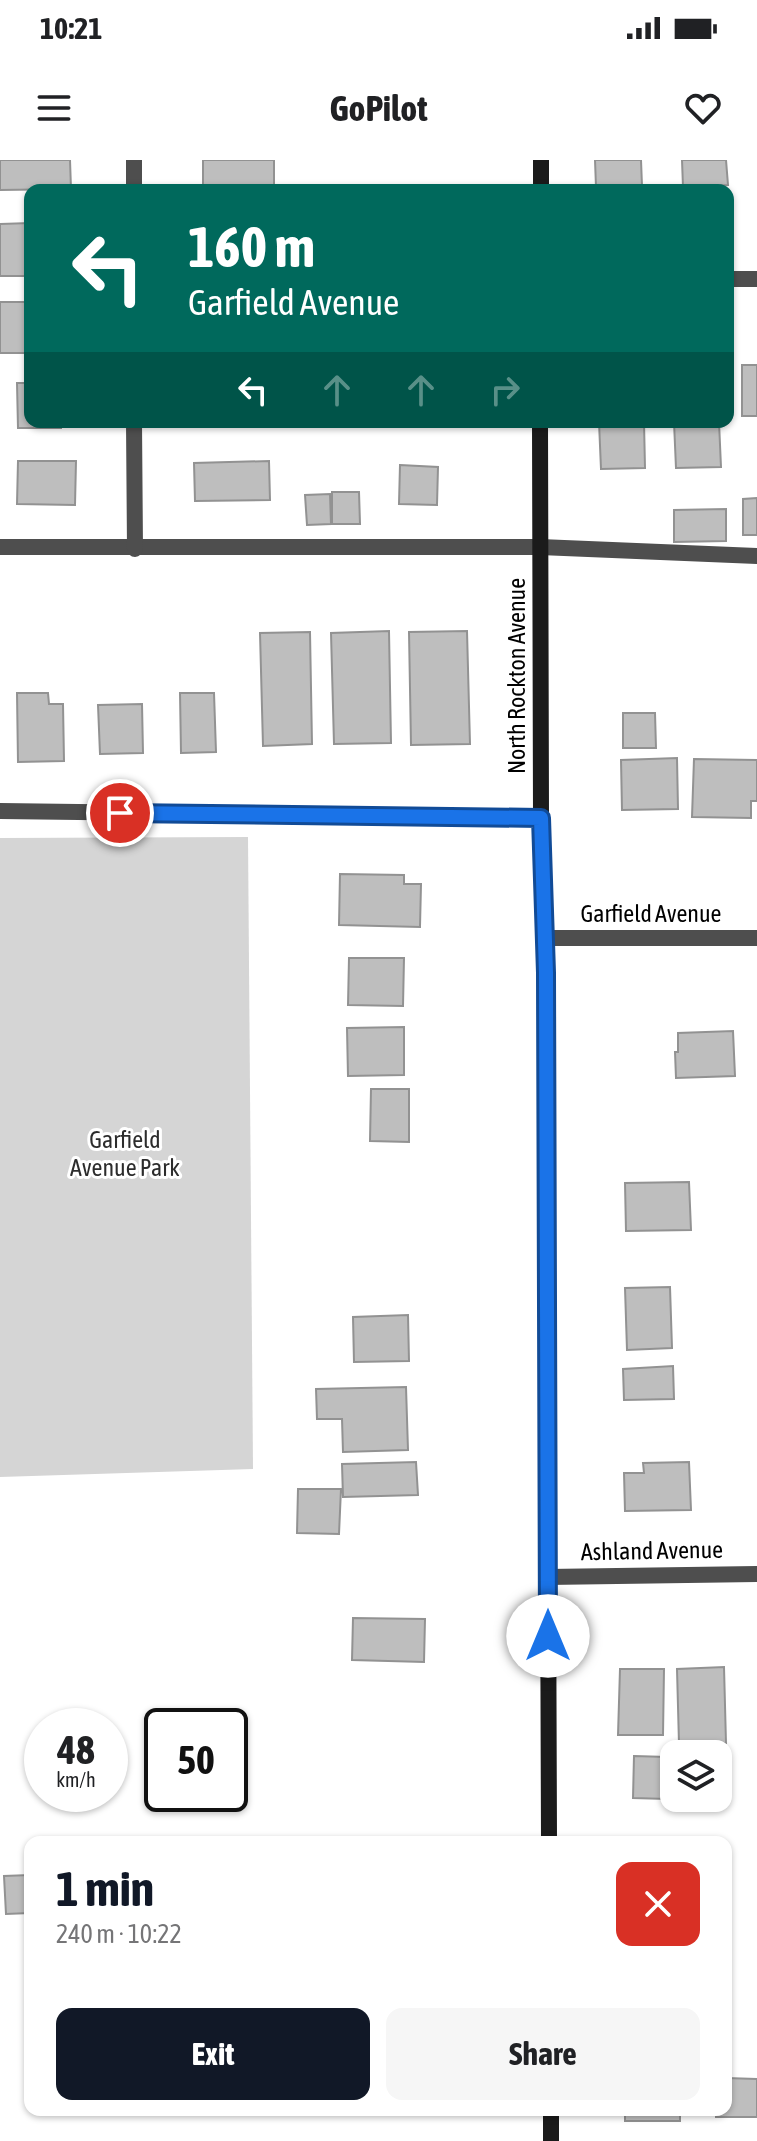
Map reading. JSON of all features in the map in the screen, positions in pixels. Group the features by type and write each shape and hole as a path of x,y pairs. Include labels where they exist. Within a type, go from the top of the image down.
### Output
{"main road":[{"path":"541,160 541,184"},
{"name":"North Rockton Avenue","path":"540,428 549,1836"},
{"path":"551,2116 551,2141"}],"street":[{"path":"134,160 134,184"},
{"path":"734,279 757,279"},
{"path":"134,428 135,549"},
{"path":"0,547 540,547 757,556"},
{"path":"0,811 541,818"},
{"name":"Garfield Avenue","path":"545,938 757,938"},
{"name":"Ashland Avenue","path":"547,1577 757,1574"}],"green space":[{"name":"Garfield Avenue Park","path":"248,837 253,1469 0,1477 0,838"}],"building":[{"path":"0,160 70,160 71,184 24,184 24,190 0,190"},
{"path":"203,160 274,160 274,184 203,184"},
{"path":"595,160 641,160 642,184 596,184"},
{"path":"682,160 726,160 728,184 683,184"},
{"path":"24,223 24,276 0,276 0,224"},
{"path":"0,302 24,302 24,353 0,353"},
{"path":"742,365 757,365 757,416 742,416"},
{"path":"17,383 24,383 24,428 18,428"},
{"path":"599,428 644,428 645,468 601,469"},
{"path":"674,428 719,428 721,467 676,468"},
{"path":"18,461 76,461 75,505 17,504"},
{"path":"269,461 270,500 195,501 194,463"},
{"path":"400,465 438,467 437,505 399,504"},
{"path":"332,492 359,492 360,524 332,524"},
{"path":"330,494 331,524 307,525 305,495"},
{"path":"757,498 757,535 743,535 743,499"},
{"path":"726,509 726,541 674,542 674,510"},
{"path":"389,631 391,743 334,744 331,633"},
{"path":"467,631 470,744 411,745 409,632"},
{"path":"310,632 312,744 263,746 260,633"},
{"path":"17,693 48,693 49,704 63,704 64,761 18,762"},
{"path":"180,693 214,693 216,752 181,753"},
{"path":"142,704 143,753 100,754 98,705"},
{"path":"623,713 655,713 656,748 623,748"},
{"path":"677,758 678,809 622,810 621,760"},
{"path":"694,759 757,760 757,801 751,801 751,818 692,817"},
{"path":"340,874 404,875 404,884 421,884 420,927 339,925"},
{"path":"349,958 404,958 403,1006 348,1005"},
{"path":"404,1027 404,1075 348,1076 347,1028"},
{"path":"733,1031 735,1076 676,1078 678,1033"},
{"path":"371,1089 409,1089 409,1142 370,1141"},
{"path":"689,1182 691,1230 626,1231 625,1183"},
{"path":"670,1287 672,1348 627,1350 625,1288"},
{"path":"408,1315 409,1361 354,1362 353,1317"},
{"path":"673,1366 674,1399 624,1400 623,1369"},
{"path":"406,1387 408,1450 343,1452 342,1419 317,1419 316,1389"},
{"path":"416,1462 418,1495 343,1497 342,1464"},
{"path":"689,1462 691,1510 625,1511 624,1473 644,1473 643,1463"},
{"path":"298,1489 341,1489 339,1534 297,1533"},
{"path":"353,1618 425,1619 424,1662 352,1660"},
{"path":"724,1667 726,1740 679,1740 677,1669"},
{"path":"620,1669 664,1669 663,1735 618,1735"},
{"path":"634,1756 660,1757 660,1799 633,1798"},
{"path":"24,1875 24,1913 6,1914 4,1876"},
{"path":"732,2078 757,2079 757,2117 716,2117 732,2116"},
{"path":"625,2116 680,2116 680,2121 625,2121"}],"route":[{"path":"120,813 541,818 546,973 548,1636"}]}
